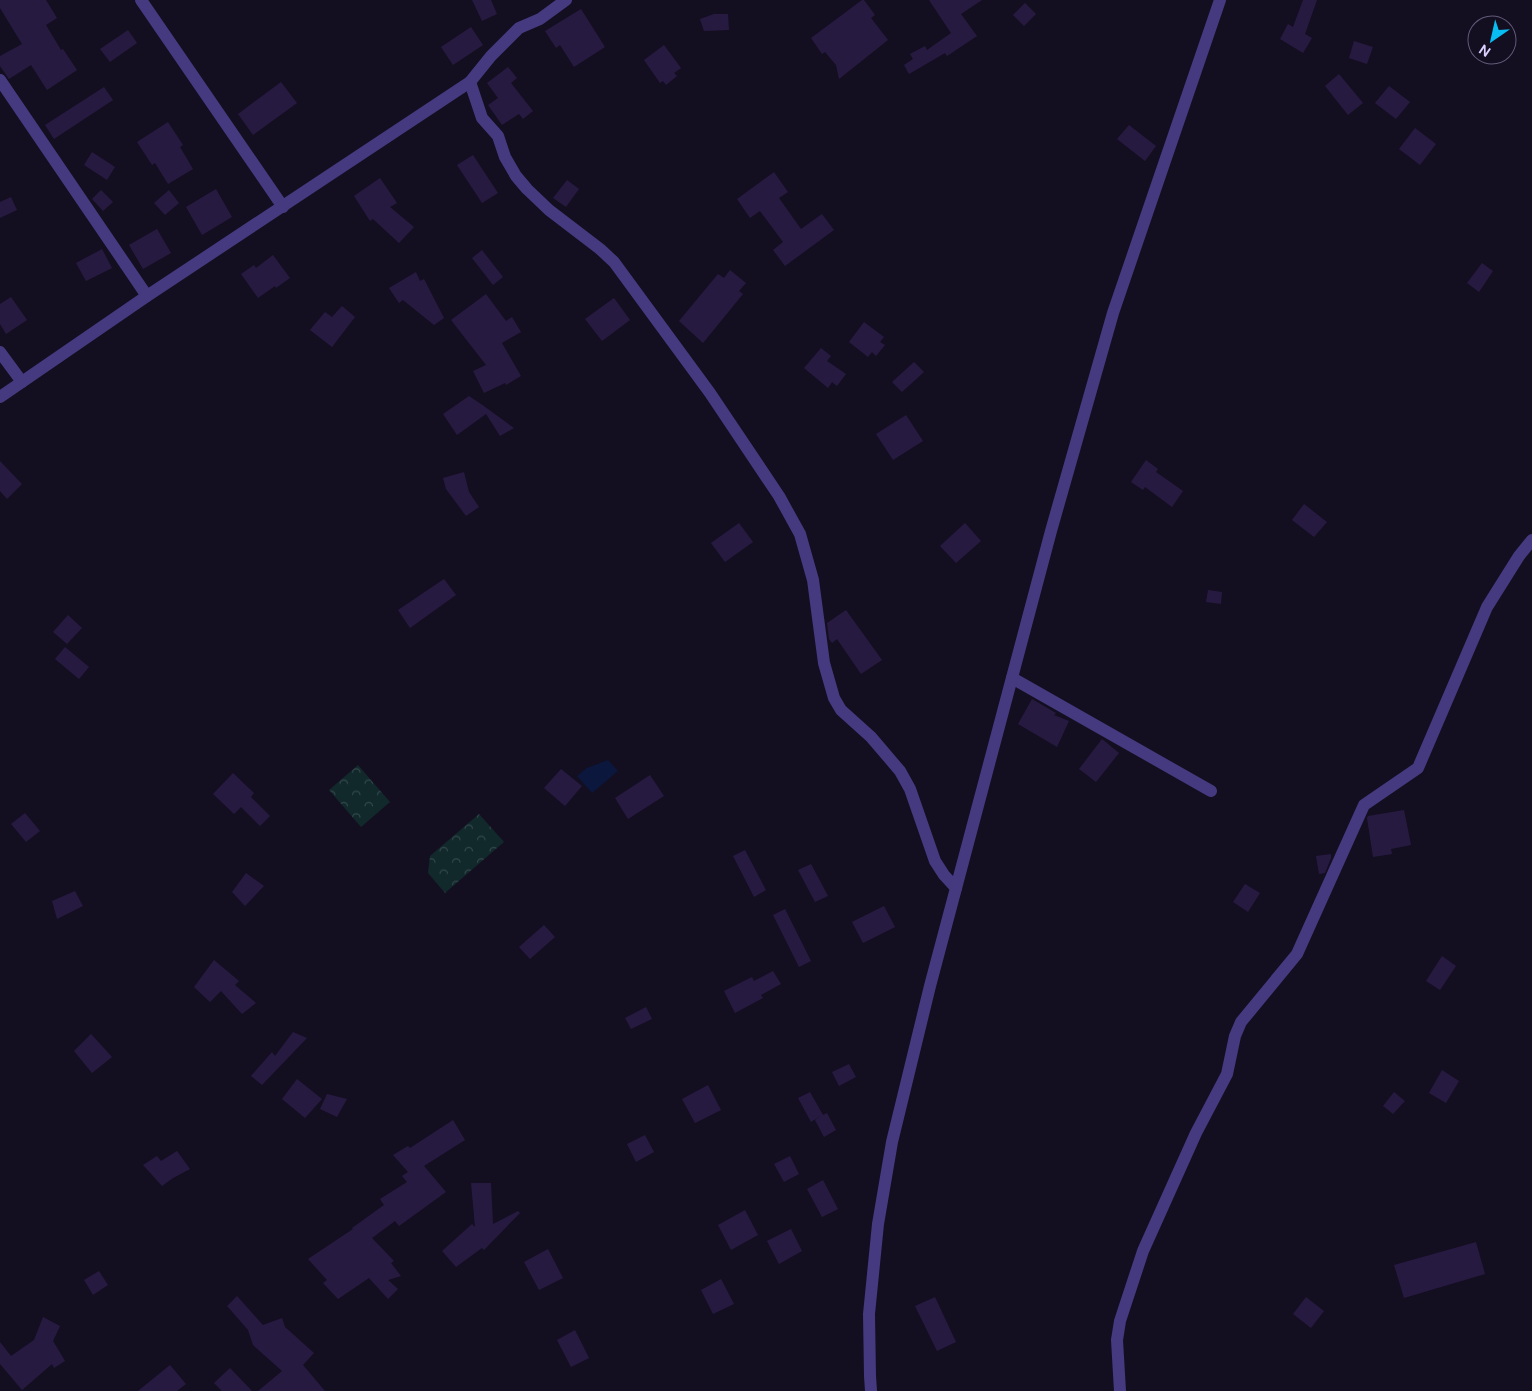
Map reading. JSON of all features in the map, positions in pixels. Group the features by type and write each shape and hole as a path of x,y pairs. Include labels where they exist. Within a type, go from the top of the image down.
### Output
{"street":[{"path":"141,0 283,207"},
{"path":"0,397 147,296 470,82 491,56 519,28 540,19 566,0"},
{"path":"871,1391 870,1314 878,1224 892,1142 930,986 1051,530 1113,313 1220,0"},
{"path":"0,80 147,296"},
{"path":"470,82 482,118 498,136 505,157 516,176 549,210 614,262 710,392 779,496 800,534 813,580 824,663 834,698 841,710 871,737 900,771 910,789 935,861 956,888"},
{"path":"0,352 22,382"},
{"path":"1120,1391 1118,1340 1120,1321 1143,1251 1196,1133 1227,1074 1234,1036 1241,1022 1297,954 1364,805 1418,768 1487,607 1519,556 1532,540"},
{"path":"1012,678 1211,791"}],"green space":[{"path":"358,765 390,802 361,827 329,790"},
{"path":"479,814 504,842 445,893 428,873 430,856"}],"water":[{"path":"608,760 618,771 592,793 577,776 587,768"}],"building":[{"path":"0,0 46,0 57,18 46,25 61,50 63,49 77,70 47,90 31,65 9,79 0,66 0,56 22,44 0,8"},
{"path":"472,0 491,0 497,14 482,21"},
{"path":"864,0 875,15 871,18 888,40 839,79 836,65 825,52 822,54 811,38"},
{"path":"929,0 982,0 961,14 977,36 947,56 945,53 909,74 904,65 913,59 910,54 925,46 927,50 951,33"},
{"path":"1303,0 1317,0 1305,34 1312,38 1303,53 1280,39 1288,24 1293,27"},
{"path":"1025,3 1036,14 1024,26 1013,15"},
{"path":"581,9 605,47 574,67 560,45 556,48 545,31"},
{"path":"714,14 728,14 729,30 704,31 700,19"},
{"path":"471,27 483,45 453,65 441,47"},
{"path":"128,30 137,43 110,62 100,49"},
{"path":"1354,41 1373,47 1367,64 1349,58"},
{"path":"664,45 681,68 674,73 677,76 666,85 663,81 660,83 644,60"},
{"path":"508,67 517,78 511,83 533,111 523,119 519,114 502,125 488,105 498,98 487,83"},
{"path":"1339,74 1363,103 1348,115 1325,86"},
{"path":"281,82 297,103 253,135 238,114"},
{"path":"1389,86 1410,102 1396,119 1375,103"},
{"path":"104,87 113,100 54,139 45,125"},
{"path":"168,122 183,145 180,147 193,169 168,184 155,163 152,165 137,142"},
{"path":"1129,125 1156,146 1145,161 1117,139"},
{"path":"1415,128 1436,144 1420,165 1399,149"},
{"path":"92,152 115,167 107,180 84,165"},
{"path":"473,155 498,193 482,203 457,165"},
{"path":"774,172 788,192 779,198 801,229 822,214 834,230 785,266 773,250 783,242 760,211 750,218 737,199"},
{"path":"380,178 397,203 390,207 414,227 399,243 373,219 370,221 354,196"},
{"path":"567,180 579,189 566,207 553,198"},
{"path":"216,189 232,217 202,235 186,207"},
{"path":"101,190 113,202 103,211 92,199"},
{"path":"169,190 179,203 165,215 154,203"},
{"path":"11,197 17,210 0,218 0,202"},
{"path":"157,229 171,253 143,269 129,245"},
{"path":"102,249 112,268 86,281 76,263"},
{"path":"482,250 503,277 493,285 472,258"},
{"path":"273,255 290,278 258,298 241,274 254,265 256,268"},
{"path":"1482,263 1493,271 1479,292 1467,283"},
{"path":"730,270 746,283 739,291 743,294 703,343 679,321 718,274 724,278"},
{"path":"416,272 420,281 424,279 444,318 434,325 403,300 399,303 389,288"},
{"path":"486,294 506,321 512,317 521,332 502,343 521,376 506,385 505,383 484,393 473,371 486,365 451,320"},
{"path":"11,297 27,320 6,334 0,324 0,304"},
{"path":"614,298 630,320 602,341 585,319"},
{"path":"342,306 355,317 332,347 310,330 325,312 332,317"},
{"path":"864,322 884,337 880,342 885,345 876,356 872,352 868,357 849,342"},
{"path":"821,348 831,356 827,361 846,374 837,386 832,382 828,388 804,368"},
{"path":"914,362 924,372 902,392 892,382"},
{"path":"469,396 514,428 500,436 486,414 457,435 443,414"},
{"path":"906,415 923,441 893,460 876,434"},
{"path":"1146,460 1158,469 1156,472 1183,491 1172,507 1145,487 1143,490 1131,482"},
{"path":"0,461 22,484 7,499 0,491"},
{"path":"464,472 469,492 479,507 466,516 446,489 443,478"},
{"path":"1304,504 1327,522 1314,537 1292,520"},
{"path":"739,523 753,542 725,562 711,543"},
{"path":"965,523 981,541 956,563 940,546"},
{"path":"444,579 456,595 410,628 398,610"},
{"path":"1208,590 1222,592 1221,604 1206,602"},
{"path":"846,610 882,660 861,674 837,639 832,643 829,639 827,623"},
{"path":"68,615 82,628 67,644 53,632"},
{"path":"65,647 89,667 79,679 55,659"},
{"path":"1032,699 1056,713 1054,715 1069,721 1057,747 1018,724"},
{"path":"1102,739 1119,753 1096,782 1079,769"},
{"path":"561,769 582,786 565,806 544,788"},
{"path":"233,773 254,793 251,797 270,816 260,826 241,807 234,814 213,794"},
{"path":"650,775 664,796 628,819 615,798"},
{"path":"1404,810 1411,845 1391,849 1392,854 1373,857 1368,816"},
{"path":"25,813 40,831 26,842 11,824"},
{"path":"745,850 766,890 754,897 733,856"},
{"path":"1331,854 1325,873 1319,874 1316,856"},
{"path":"811,864 828,896 815,902 798,870"},
{"path":"246,873 264,886 245,906 232,892"},
{"path":"1245,884 1260,893 1248,912 1233,902"},
{"path":"75,891 83,906 57,919 52,901"},
{"path":"884,906 895,927 863,943 852,922"},
{"path":"785,909 811,961 799,967 773,915"},
{"path":"544,925 555,937 530,959 519,947"},
{"path":"1442,956 1456,966 1440,990 1426,981"},
{"path":"214,960 239,981 235,985 256,1003 242,1014 221,991 210,1002 194,987"},
{"path":"773,971 781,984 761,995 763,998 735,1013 724,991 752,977 754,981"},
{"path":"646,1007 652,1019 631,1029 625,1018"},
{"path":"293,1032 307,1038 262,1085 251,1076 272,1052 275,1056"},
{"path":"91,1034 112,1057 92,1073 74,1051"},
{"path":"849,1064 856,1077 839,1086 832,1072"},
{"path":"1442,1070 1459,1081 1446,1103 1429,1093"},
{"path":"297,1079 322,1099 305,1118 282,1099"},
{"path":"708,1085 721,1110 695,1123 682,1099"},
{"path":"810,1092 823,1115 827,1113 836,1130 824,1137 815,1120 822,1115 811,1122 798,1098"},
{"path":"1394,1092 1405,1101 1393,1114 1383,1106"},
{"path":"327,1094 347,1099 337,1117 320,1109"},
{"path":"453,1120 465,1140 424,1166 446,1192 399,1226 395,1221 372,1238 394,1261 391,1263 401,1276 388,1280 398,1289 388,1299 369,1278 338,1299 323,1283 327,1280 308,1259 353,1229 384,1205 380,1199 407,1182 402,1176 408,1172 393,1155 408,1146 410,1148"},
{"path":"645,1135 654,1152 636,1162 627,1144"},
{"path":"177,1151 190,1169 162,1186 143,1165 157,1156 161,1161"},
{"path":"790,1156 799,1174 784,1182 774,1164"},
{"path":"823,1180 838,1209 822,1217 807,1189"},
{"path":"471,1183 491,1183 493,1224 518,1211 520,1213 484,1250 482,1248 456,1267 442,1251 472,1224 475,1227"},
{"path":"745,1210 758,1235 731,1250 718,1225"},
{"path":"791,1229 802,1251 779,1264 767,1241"},
{"path":"1476,1242 1485,1274 1404,1298 1394,1265"},
{"path":"548,1249 563,1278 539,1290 524,1262"},
{"path":"99,1271 108,1285 93,1295 84,1280"},
{"path":"721,1279 734,1304 713,1314 701,1290"},
{"path":"237,1296 263,1325 282,1318 285,1327 314,1353 303,1365 325,1391 258,1391 282,1371 253,1345 248,1330 227,1306"},
{"path":"935,1297 956,1342 937,1351 915,1306"},
{"path":"1306,1297 1324,1311 1311,1328 1293,1314"},
{"path":"43,1317 60,1326 53,1341 65,1361 54,1368 52,1364 22,1390 0,1364 0,1342 11,1356 34,1340"},
{"path":"575,1330 589,1358 571,1367 557,1340"},
{"path":"170,1365 186,1384 177,1391 138,1391"},
{"path":"230,1368 252,1391 222,1391 214,1383"}]}
